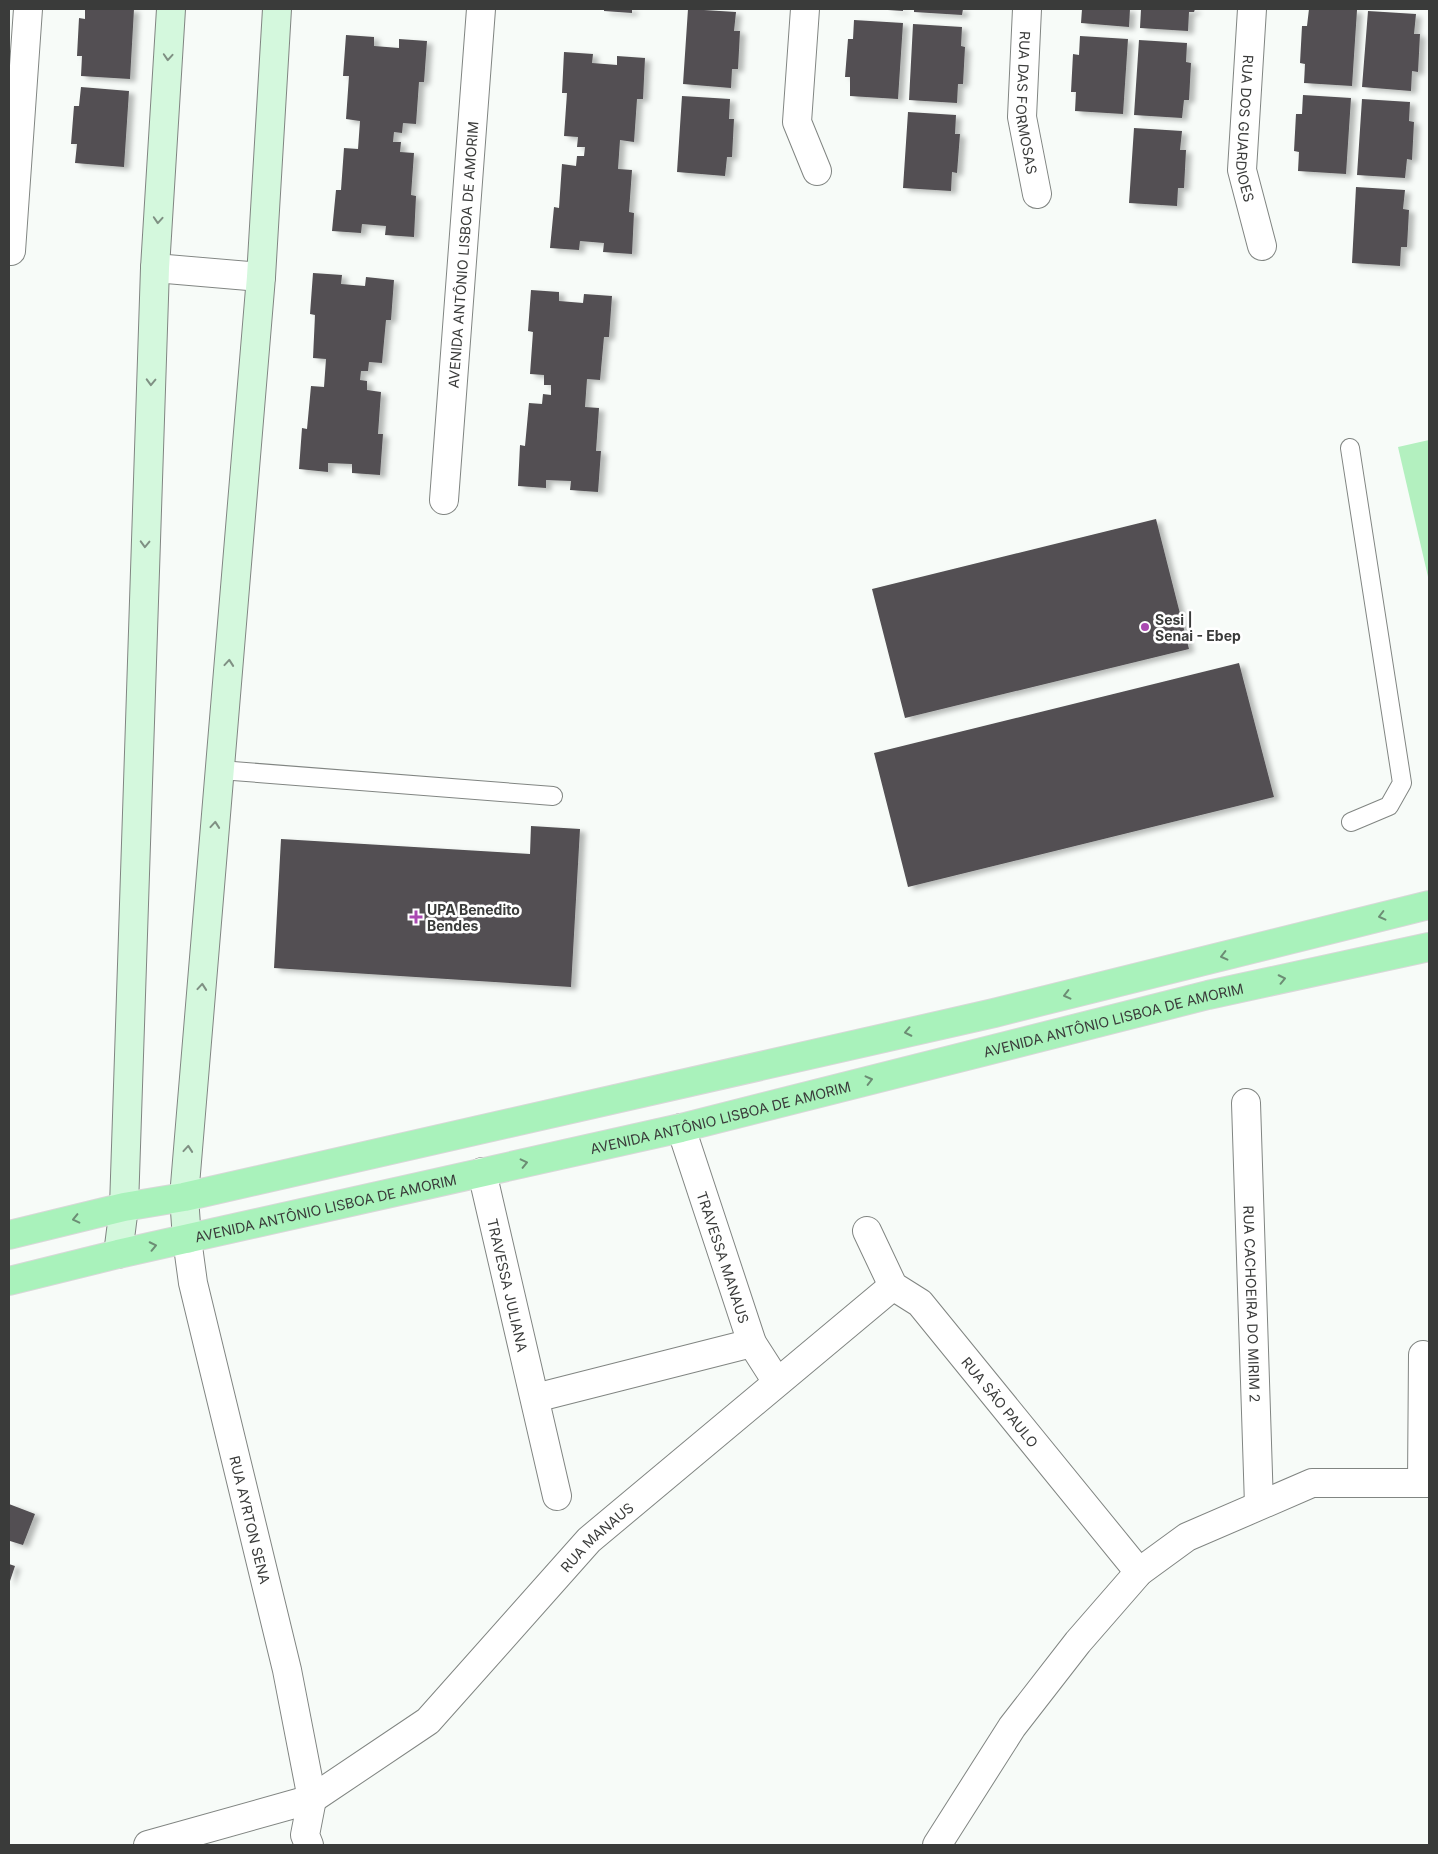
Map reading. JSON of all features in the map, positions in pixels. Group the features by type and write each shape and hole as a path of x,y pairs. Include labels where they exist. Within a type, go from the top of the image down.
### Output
{"main road":[{"path":"9,1235 124,1207 184,1197 994,1014 1429,904"},
{"name":"AVENIDA ANTÔNIO LISBOA DE AMORIM","path":"9,1281 118,1254 681,1128 1208,995 1429,947"}],"street":[{"path":"11,251 28,9"},
{"path":"118,1254 124,1207 155,268 171,9"},
{"path":"187,1239 184,1197 261,277 277,9"},
{"name":"AVENIDA ANTÔNIO LISBOA DE AMORIM","path":"444,500 481,9"},
{"path":"804,9 797,122 817,171"},
{"name":"RUA DAS FORMOSAS","path":"1027,9 1022,116 1037,194"},
{"name":"RUA DOS GUARDIOES","path":"1252,9 1242,170 1262,246"},
{"path":"155,268 261,277"},
{"name":"RUA CACHOEIRA DO MIRIM 2","path":"1246,1102 1259,1505"},
{"name":"TRAVESSA MANAUS","path":"681,1128 752,1343 777,1382"},
{"name":"TRAVESSA JULIANA","path":"482,1172 557,1496"},
{"path":"867,1232 893,1286"},
{"name":"RUA AYRTON SENA","path":"187,1239 193,1283 287,1670 312,1799"},
{"name":"RUA MANAUS","path":"148,1845 312,1799 428,1721 589,1540 893,1286"},
{"name":"RUA SÃO PAULO","path":"893,1286 920,1303 1139,1572"},
{"path":"535,1398 752,1343"},
{"path":"937,1845 1012,1727 1078,1642 1139,1572 1187,1537 1312,1483 1426,1482 1423,1355"},
{"path":"309,1845 306,1836 312,1799"}],"lane":[{"path":"1350,448 1402,783 1389,806 1351,822"},
{"path":"220,770 553,796"}],"green space":[{"path":"1429,440 1429,581 1398,447"}],"building":[{"path":"85,9 134,9 130,79 81,76 82,56 77,56 79,18 85,19"},
{"path":"604,9 632,9 632,13 604,11"},
{"path":"688,9 736,12 734,31 740,31 738,69 732,69 731,88 683,84"},
{"path":"903,9 903,11 888,10"},
{"path":"914,9 963,9 962,15 914,12"},
{"path":"1082,9 1130,9 1129,27 1081,23"},
{"path":"1141,9 1195,9 1194,12 1189,12 1188,31 1140,28"},
{"path":"1309,9 1357,10 1352,86 1304,83 1305,64 1300,63 1302,26 1307,26"},
{"path":"1368,11 1416,14 1414,34 1420,34 1418,72 1412,71 1411,91 1362,87"},
{"path":"854,20 903,23 898,99 850,96 850,77 845,77 848,39 853,39"},
{"path":"913,24 962,27 961,46 965,47 963,84 958,84 957,103 909,100"},
{"path":"346,35 374,37 374,46 399,48 399,39 427,41 424,82 419,82 416,124 403,123 402,133 394,132 393,142 401,142 400,152 414,153 411,195 416,196 414,237 385,235 386,226 362,224 361,233 332,231 336,190 341,190 344,148 358,149 360,121 346,119 349,76 343,76"},
{"path":"1080,36 1128,39 1123,114 1075,111 1076,92 1071,92 1073,54 1079,55"},
{"path":"1139,40 1187,43 1186,62 1191,63 1189,100 1184,100 1182,118 1134,115"},
{"path":"564,52 593,54 592,63 617,65 617,56 645,58 643,99 637,99 634,142 620,140 618,169 632,170 629,212 634,213 632,254 603,252 604,243 580,241 579,250 550,248 554,207 559,208 562,164 576,166 577,156 584,156 585,147 577,147 578,137 564,136 567,93 562,93"},
{"path":"81,87 129,91 124,167 75,163 77,144 71,144 74,106 79,106"},
{"path":"1303,95 1351,98 1346,174 1298,171 1299,152 1294,151 1296,114 1302,114"},
{"path":"682,96 730,99 729,119 734,119 732,157 727,157 725,176 677,172"},
{"path":"1362,99 1410,102 1409,121 1414,122 1412,160 1407,159 1405,178 1357,175"},
{"path":"908,112 956,115 955,134 960,134 957,173 952,172 951,191 903,188"},
{"path":"1134,128 1182,131 1180,150 1186,150 1184,188 1178,188 1177,206 1129,203"},
{"path":"1356,187 1405,190 1403,209 1409,210 1407,247 1401,247 1400,266 1352,263"},
{"path":"313,273 342,275 341,284 365,286 366,277 394,280 391,320 386,320 382,363 369,362 368,371 361,371 360,380 367,381 367,390 381,392 378,434 383,434 380,475 352,473 352,464 328,463 328,472 299,469 302,428 307,429 311,386 324,387 326,359 313,358 315,315 310,314"},
{"path":"531,290 559,292 559,301 583,303 584,294 612,296 609,337 604,337 600,380 587,379 585,407 599,408 596,451 601,451 598,492 570,490 571,481 546,480 546,488 518,486 520,445 525,446 529,403 542,404 543,394 551,395 551,385 544,385 544,375 530,374 533,332 528,331"},
{"path":"1156,519 1189,649 905,718 872,589"},
{"path":"1239,663 1274,797 908,887 874,753"},
{"path":"531,826 580,829 571,987 274,968 281,839 530,854"},
{"path":"9,1504 35,1514 23,1545 10,1541 9,1545"},
{"path":"9,1564 15,1566 9,1584"}],"place":[{"name":"Sesi | Senai - Ebep","path":"1145,627"},
{"name":"UPA Benedito Bendes","path":"416,917"}]}
